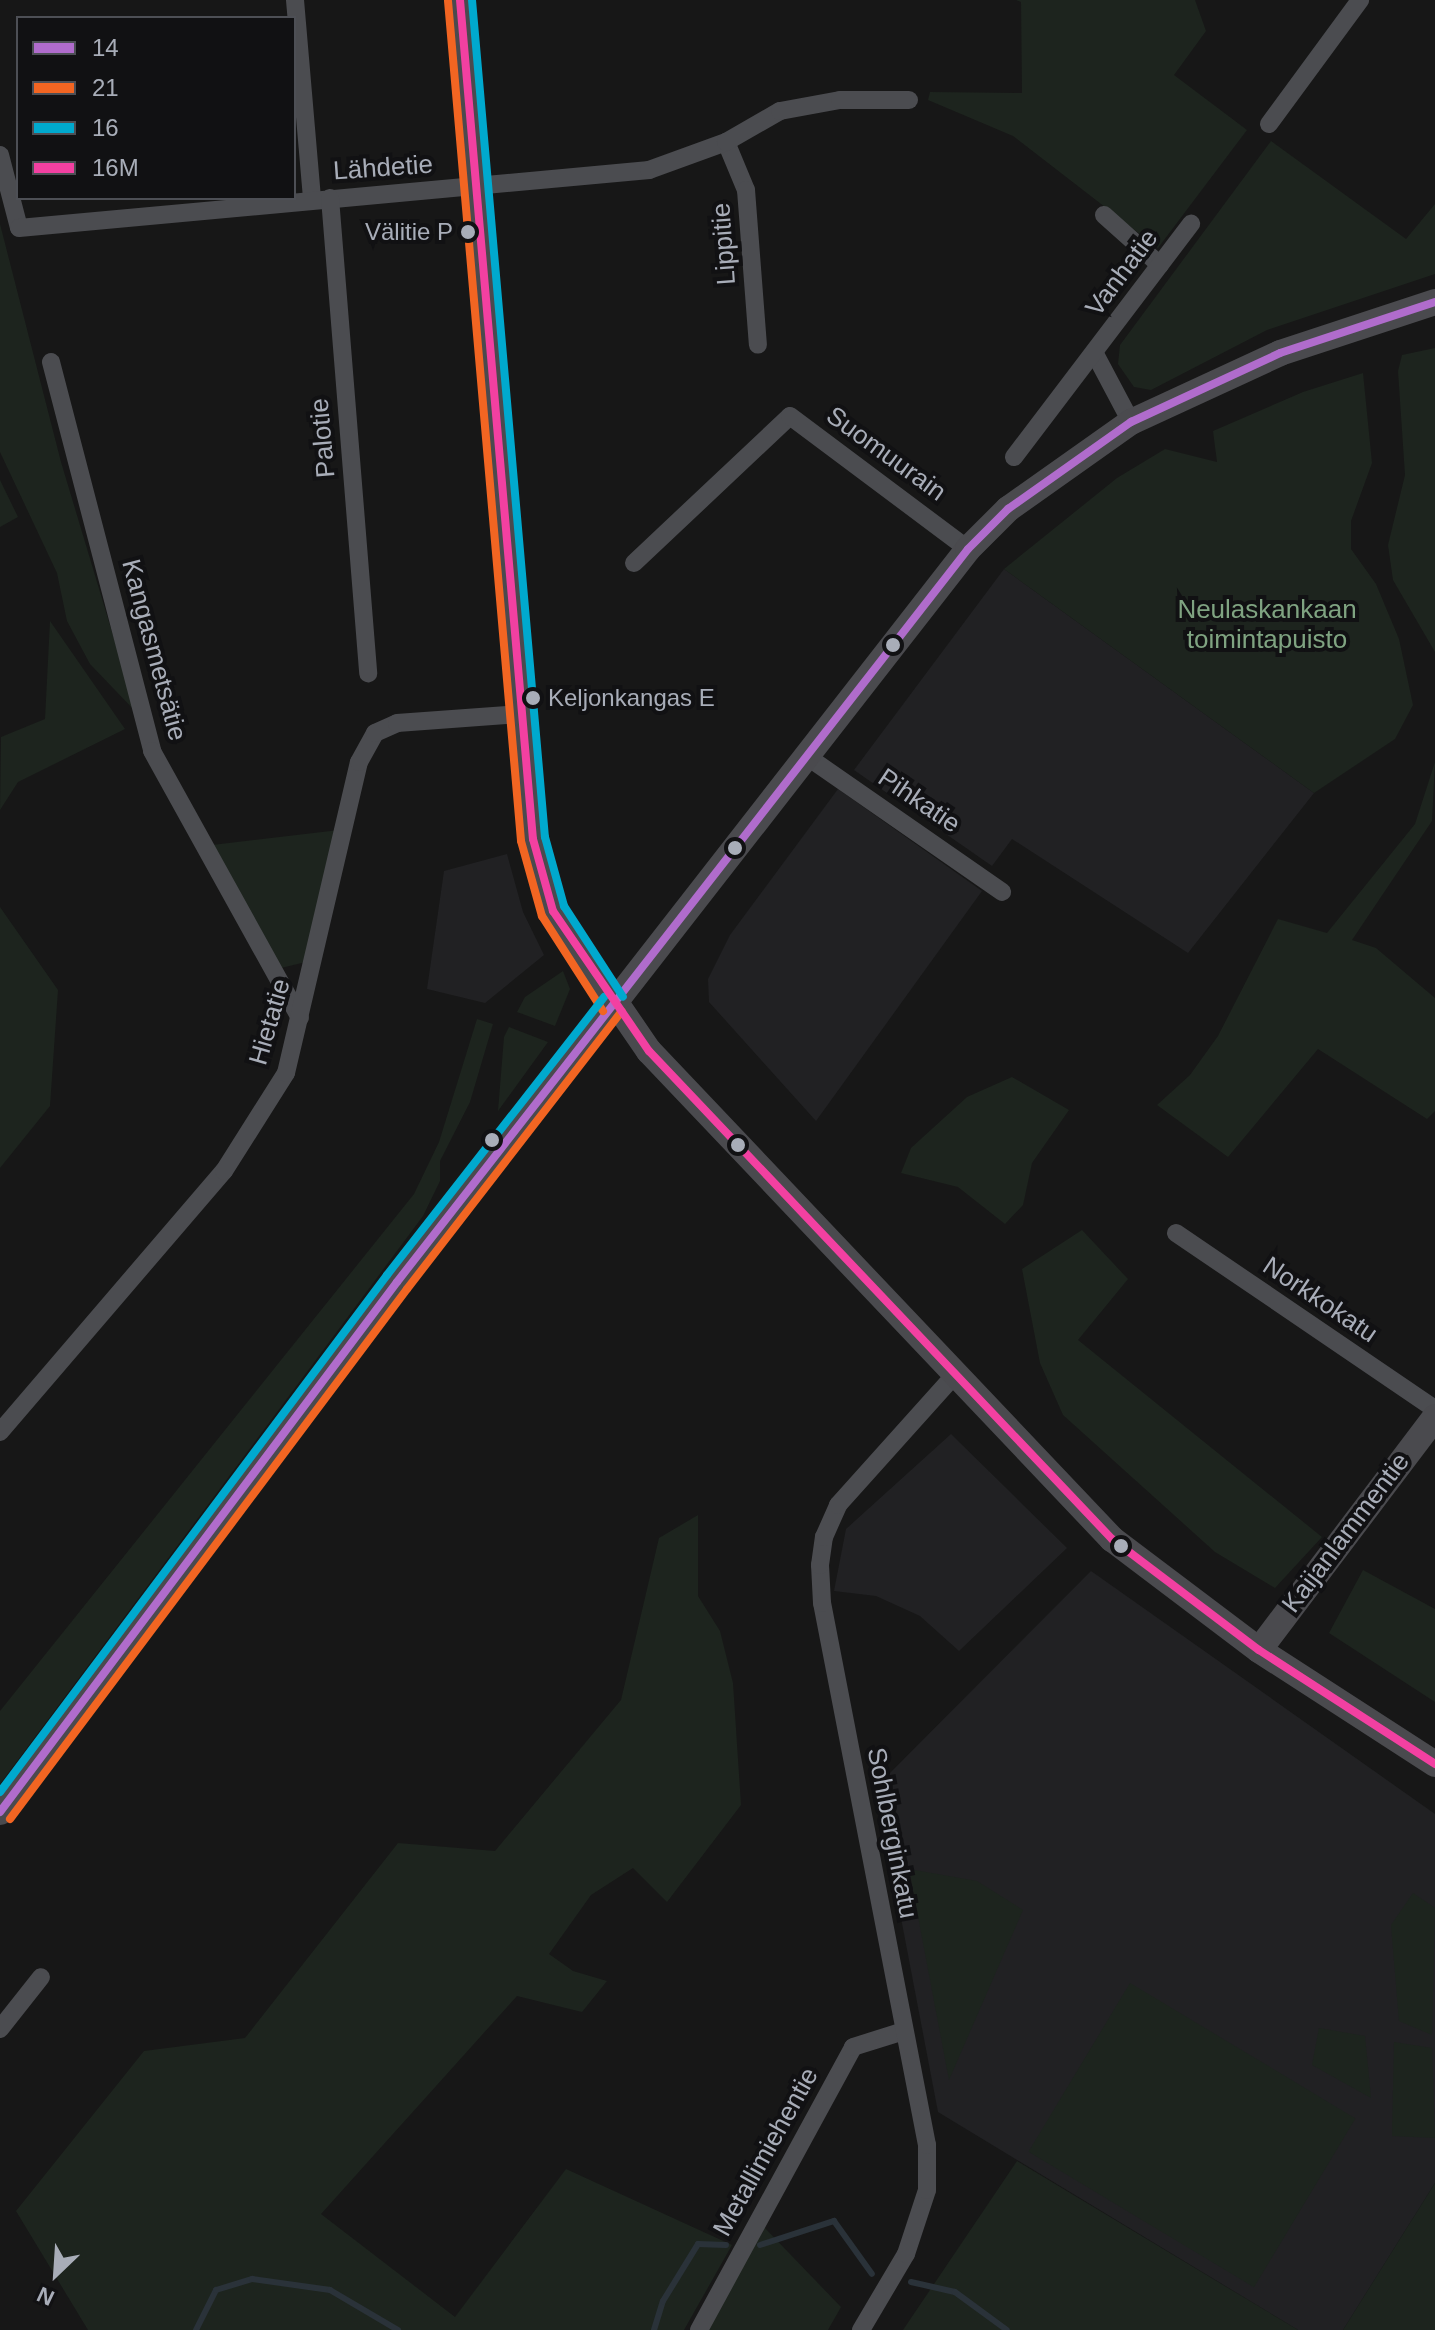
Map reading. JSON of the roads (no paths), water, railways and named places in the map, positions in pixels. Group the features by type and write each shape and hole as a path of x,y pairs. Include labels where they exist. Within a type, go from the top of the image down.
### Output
{"main road":[{"path":"460,0 520,714 543,884 553,911 613,1004 649,1051 953,1377 1112,1539 1259,1650 1435,1764"},
{"path":"0,1812 397,1282 968,549 1008,509 1131,422 1280,353 1435,302"},
{"name":"Kaijanlammentie","path":"1259,1650 1435,1417"}],"street":[{"name":"Palotie","path":"295,0 321,199 368,673"},
{"path":"1269,124 1357,2"},
{"name":"Lähdetie","path":"0,155 19,228 649,170 726,142 780,111 840,100 909,100"},
{"name":"Lippitie","path":"726,142 746,190 758,345"},
{"path":"1104,215 1160,265"},
{"name":"Vanhatie","path":"1014,457 1191,224"},
{"name":"Vanhatie","path":"1095,354 1131,422"},
{"name":"Kangasmetsätie","path":"51,362 152,751 300,1018"},
{"name":"Suomuurain","path":"634,563 790,416 968,549"},
{"name":"Hietatie","path":"0,1432 224,1171 286,1073 359,762 375,733 397,723 520,714"},
{"name":"Pihkatie","path":"805,755 1002,892"},
{"name":"Norkkokatu","path":"1176,1233 1435,1409"},
{"name":"Sohlberginkatu","path":"861,2330 906,2254 927,2190 927,2145 822,1603 820,1565 824,1537 838,1505 953,1377"},
{"path":"0,2029 41,1977"},
{"name":"Metallimiehentie","path":"699,2330 853,2047 904,2031"}],"waterway":[{"path":"760,2245 834,2221 872,2274"},
{"path":"654,2330 663,2301 698,2244 726,2245"},
{"path":"196,2330 216,2290 252,2279 330,2290 398,2330"},
{"path":"911,2282 955,2292 1007,2330"}],"place":[{"name":"Välitie P","path":"468,232"},
{"name":"Keljonkangas E","path":"533,698"}],"park label":[{"name":"Neulaskankaan toimintapuisto","path":"1267,625"}]}
